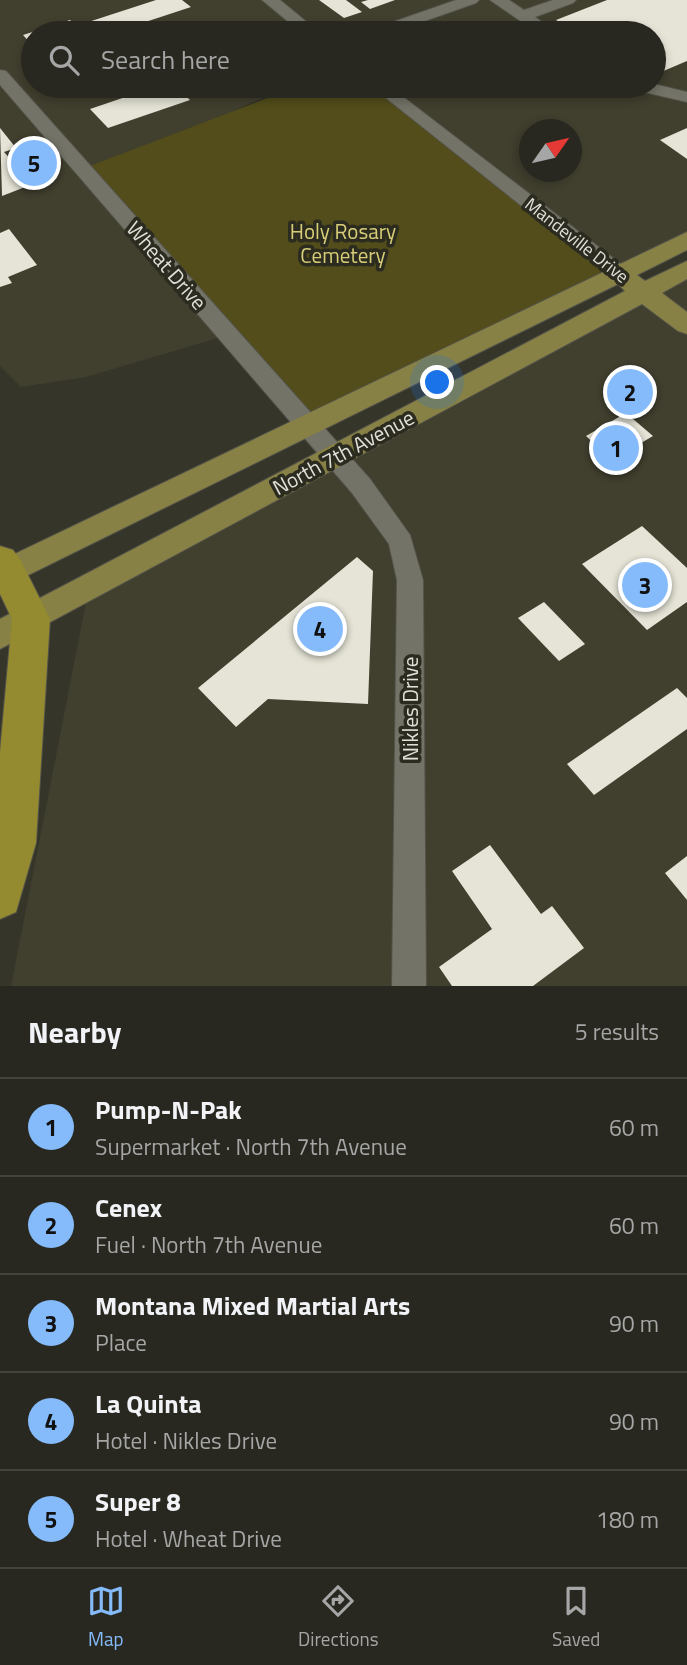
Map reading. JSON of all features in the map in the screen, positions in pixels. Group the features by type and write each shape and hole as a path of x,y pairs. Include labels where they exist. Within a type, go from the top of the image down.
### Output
{"highway":[{"path":"0,896 14,843 16,627 3,570"}],"main road":[{"name":"North 7th Avenue","path":"3,570 687,240"},
{"name":"North 7th Avenue","path":"16,627 687,269"},
{"name":"Mandeville Drive","path":"619,273 687,325"}],"street":[{"path":"270,0 297,21"},
{"path":"411,21 471,0"},
{"path":"498,0 531,21"},
{"path":"523,16 568,0"},
{"name":"Wheat Drive","path":"0,75 334,456"},
{"path":"666,92 687,97"},
{"name":"Mandeville Drive","path":"394,98 619,273"},
{"name":"Nikles Drive","path":"334,456 384,515 401,542 410,580 409,986"}],"shaded area":[{"path":"0,0 687,0 687,239 619,273 394,98 666,98 666,21 21,21 21,98 263,98 219,118 228,335 86,377 21,387 0,366"},
{"path":"687,269 687,986 11,986 89,587"}],"green space":[{"name":"Holy Rosary Cemetery","path":"268,98 394,98 619,273 306,424 82,169"}],"building":[{"path":"156,0 182,0 191,7 148,21 91,21"},
{"path":"319,0 346,0 362,12 344,18"},
{"path":"395,0 370,9 361,2"},
{"path":"607,0 687,0 687,61 666,70 666,21 556,20"},
{"path":"123,98 190,100 108,128 90,109"},
{"path":"0,128 16,148 4,152 15,164 41,155 52,168 27,178 33,184 2,196"},
{"path":"687,128 687,159 660,140"},
{"path":"9,229 37,265 8,277 12,283 0,287 0,233"},
{"path":"640,384 649,409 623,411 615,386"},
{"path":"626,413 653,436 612,460 586,436"},
{"path":"642,526 687,568 687,602 647,630 582,564"},
{"path":"357,557 373,571 368,704 268,699 236,727 198,688"},
{"path":"544,602 585,644 559,661 518,618"},
{"path":"677,688 687,698 687,729 594,795 567,764"},
{"path":"490,845 541,914 552,906 584,948 533,986 452,986 439,967 492,929 452,871"},
{"path":"687,856 687,900 665,873"}],"place":[{"name":"Super 8","path":"34,163"},
{"name":"Cenex","path":"630,392"},
{"name":"Pump-N-Pak","path":"616,448"},
{"name":"Montana Mixed Martial Arts","path":"645,585"},
{"name":"La Quinta","path":"320,629"}]}
